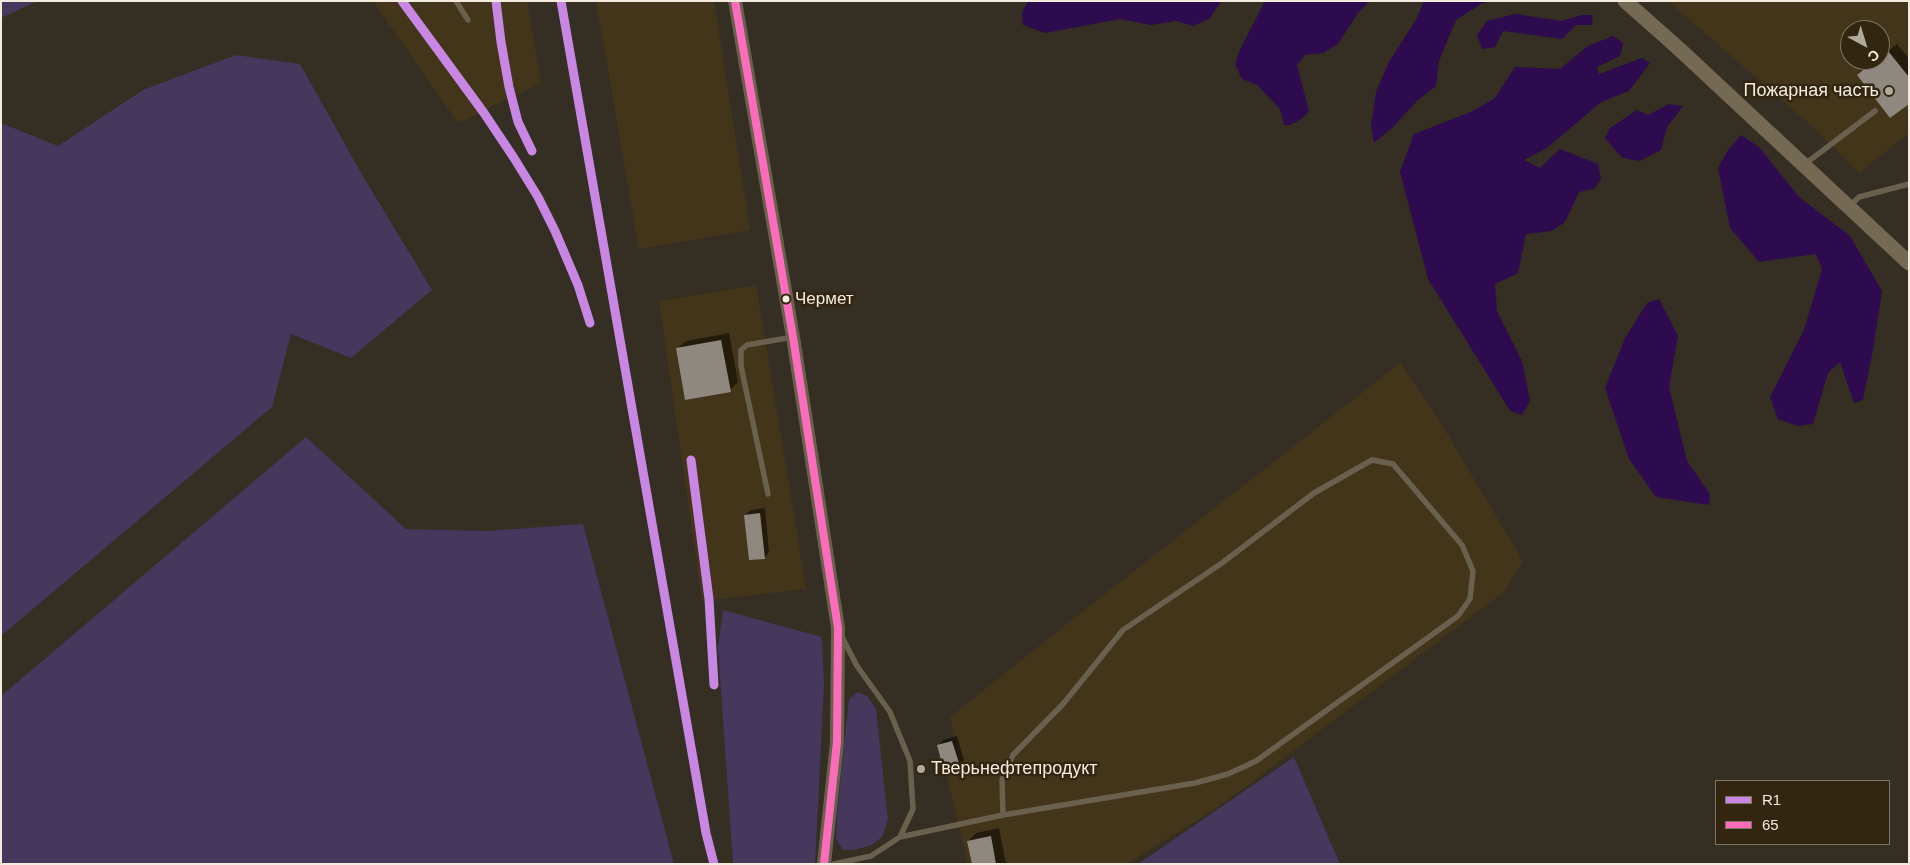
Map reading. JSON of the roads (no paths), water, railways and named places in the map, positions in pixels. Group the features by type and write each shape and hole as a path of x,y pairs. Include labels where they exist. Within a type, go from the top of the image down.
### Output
{"main road":[{"path":"1624,1 1909,263"}],"street":[{"path":"735,1 793,337 838,628 837,742 824,864"}],"lane":[{"path":"456,1 468,20"},
{"path":"1803,165 1875,111"},
{"path":"1849,207 1859,197 1909,184"},
{"path":"768,494 741,366 741,350 747,345 793,337"},
{"path":"834,864 870,856 900,837 1003,815 1195,783 1228,774 1256,761 1458,616 1470,599 1473,571 1462,545 1393,464 1372,460 1314,492 1222,562 1123,630 1064,704 1013,755 1002,780 1003,815"},
{"path":"838,628 857,666 890,712 910,761 913,810 900,837"}],"place":[{"name":"Пожарная часть","path":"1889,91"},
{"name":"Чермет","path":"786,299"},
{"name":"Тверьнефтепродукт","path":"921,769"}]}
